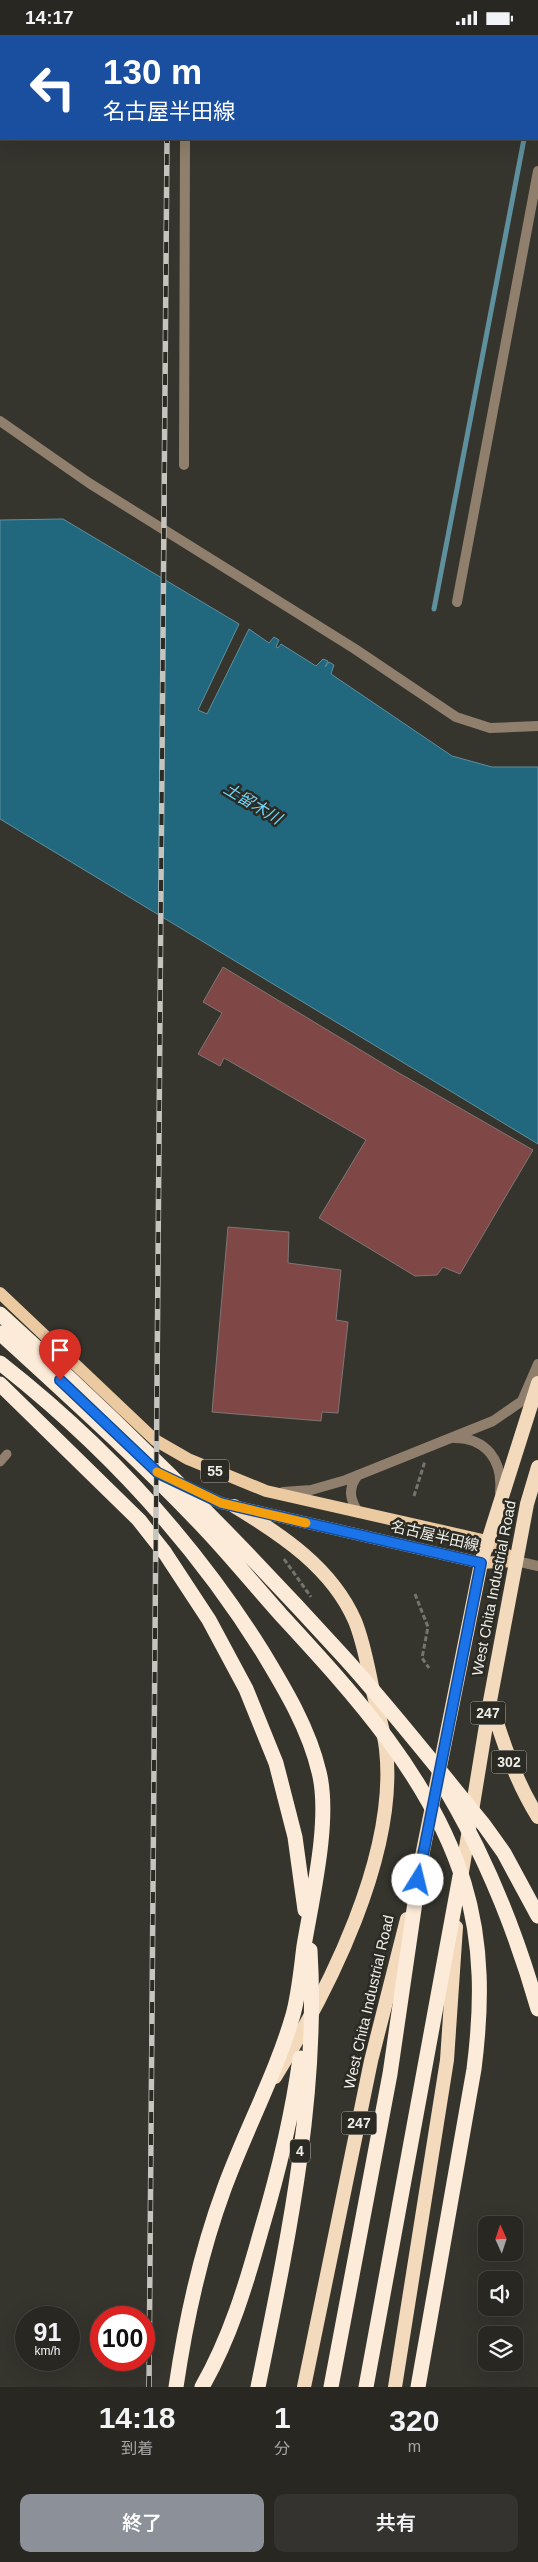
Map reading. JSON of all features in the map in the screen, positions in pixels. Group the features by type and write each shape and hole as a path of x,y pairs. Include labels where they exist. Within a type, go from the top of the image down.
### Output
{"highway":[{"path":"0,1314 100,1404 218,1521 344,1657 499,1846 538,1916"},
{"path":"0,1333 156,1480 209,1534 329,1667 404,1763 441,1825 454,1855 471,1907 476,1936 480,1968 478,2032 474,2069 418,2387"},
{"path":"0,1363 115,1465 148,1499 179,1538 230,1604 278,1676 296,1711 320,1774 321,1840 293,2015 240,2147 207,2237 194,2285 176,2387"},
{"name":"West Chita Industrial Road","path":"304,2387 372,2061 421,1861 481,1563 500,1498 538,1383"},
{"path":"0,1384 139,1521 165,1553 209,1620 246,1689 276,1763 295,1837 306,1911 304,2010 294,2097 269,2204 244,2290 222,2349 202,2387"},
{"name":"West Chita Industrial Road","path":"366,2387 516,1561 527,1504 538,1467"},
{"path":"234,1507 278,1532 306,1556 343,1599 362,1643 386,1749 387,1787 381,1830 360,1905 329,1980 294,2047 259,2103"},
{"name":"302","path":"490,1701 510,1765 523,1793 538,1817"},
{"path":"425,1755 488,1869 518,1943 538,2009"},
{"name":"West Chita Industrial Road","path":"331,2387 390,2073 421,1861"},
{"name":"West Chita Industrial Road","path":"395,2387 447,2060 462,1865"},
{"name":"4","path":"258,2387 292,2204 306,2099 312,1985 306,1911"}],"main road":[{"name":"名古屋半田線","path":"0,1293 155,1440 188,1459 266,1491 487,1541 516,1561"},
{"name":"名古屋半田線","path":"0,1323 158,1473 221,1503 481,1563 516,1561"}],"street":[{"path":"184,465 185,140"},
{"path":"457,602 538,171"},
{"path":"0,421 89,483 354,649 456,717 490,727 538,726"},
{"path":"266,1491 311,1490 358,1475 493,1421 513,1409 528,1389 538,1364"},
{"path":"450,1438 475,1441 491,1453 500,1470 500,1498"},
{"path":"358,1475 350,1491 351,1499 359,1513"},
{"path":"516,1561 538,1565"}],"lane":[{"path":"0,1462 7,1453"}],"path":[{"path":"414,1496 426,1458"},
{"path":"283,1557 314,1601"},
{"path":"415,1594 428,1627 422,1658 429,1668"}],"water":[{"name":"土留木川","path":"63,519 239,624 198,710 207,714 249,629 269,643 274,637 279,640 276,647 278,648 281,644 316,666 323,659 328,661 325,667 329,662 334,665 331,674 452,756 492,767 538,767 538,1144 0,819 0,520"}],"building":[{"path":"223,967 392,1069 533,1150 460,1274 443,1267 437,1275 415,1276 319,1218 366,1140 224,1058 220,1066 198,1054 222,1013 203,1002"},
{"path":"228,1227 289,1232 288,1263 341,1270 336,1320 348,1322 338,1413 322,1412 321,1421 212,1412"}],"waterway":[{"path":"434,609 524,140"}],"railway":[{"path":"149,2387 167,140"}],"slow traffic":[{"path":"157,1472 221,1503 306,1523"}],"route":[{"path":"60,1380 158,1473 221,1503 481,1563 418,1880"}]}
